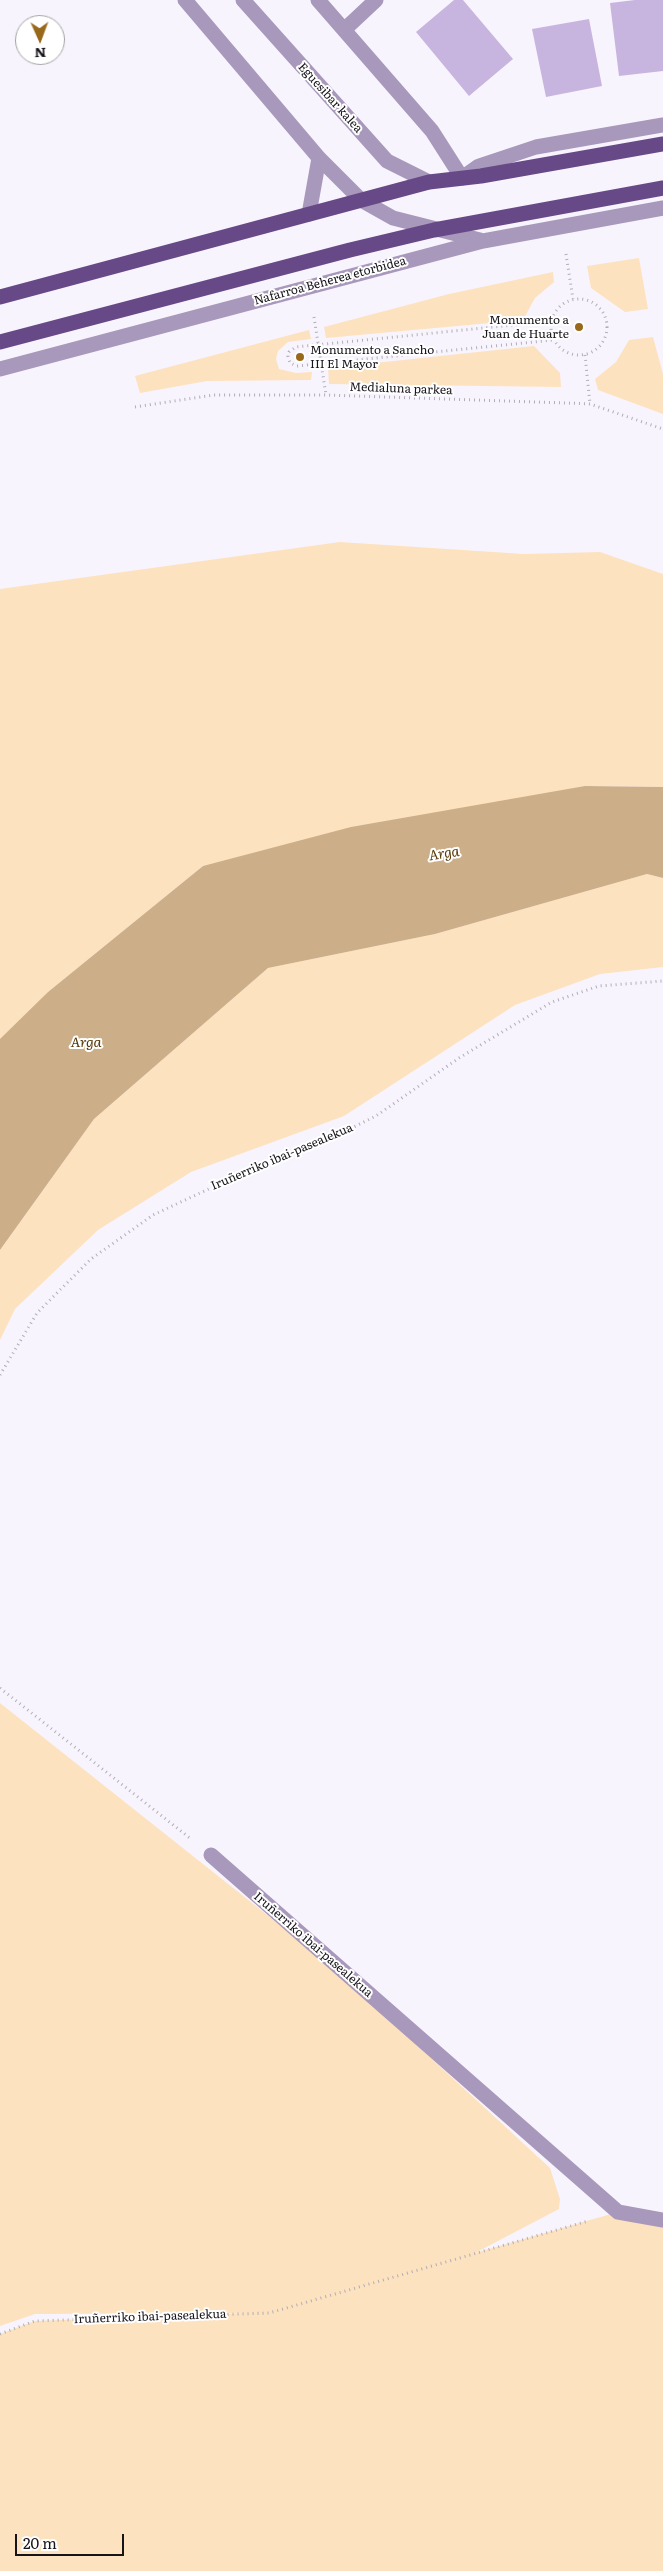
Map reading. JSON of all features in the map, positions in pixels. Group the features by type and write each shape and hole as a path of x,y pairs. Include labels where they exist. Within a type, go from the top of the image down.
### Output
{"main road":[{"path":"0,297 428,182 663,144"},
{"name":"Nafarroa Beherea etorbidea","path":"0,342 350,250 434,230 663,188"}],"street":[{"path":"185,0 319,158 361,200 393,218 483,241"},
{"name":"Eguesibar kalea","path":"243,0 387,161 428,182"},
{"path":"318,0 432,132 462,178 479,166 536,147 663,125"},
{"path":"344,30 376,0"},
{"path":"309,214 319,158"},
{"name":"Nafarroa Beherea etorbidea","path":"0,369 483,241 663,208"},
{"name":"Iruñerriko ibai-pasealekua","path":"211,1855 618,2212"},
{"path":"618,2212 663,2220"}],"path":[{"path":"566,254 573,299"},
{"path":"573,299 586,299 598,306 606,316 608,329 604,342 594,352 585,355 571,355 560,348 553,340 552,321 556,311 563,304 573,299"},
{"path":"314,317 326,395"},
{"path":"552,321 318,344 296,347 289,352 288,356 290,363 297,366 553,340"},
{"path":"585,355 590,404"},
{"name":"Medialuna parkea","path":"135,408 214,395 326,395 590,404 663,429"},
{"name":"Iruñerriko ibai-pasealekua","path":"0,1375 37,1313 92,1259 153,1214 258,1166 313,1147 376,1116 459,1058 552,1002 599,986 663,981"},
{"path":"0,1688 211,1855"},
{"name":"Iruñerriko ibai-pasealekua","path":"0,2334 35,2321 269,2313 618,2212"}],"shaded area":[{"path":"639,258 648,309 625,312 591,288 587,266"},
{"path":"553,272 554,282 535,298 523,320 326,338 324,327 449,294"},
{"path":"309,330 311,339 288,342 278,351 276,359 279,369 296,373 312,372 311,380 207,381 140,393 135,376"},
{"path":"653,337 663,374 663,414 598,390 595,379 616,362 629,340"},
{"path":"534,346 560,373 561,387 329,384 328,368"},
{"path":"340,542 524,554 600,552 663,574 663,787 585,786 203,866 48,992 0,1041 0,589"},
{"path":"647,874 663,878 663,967 600,974 515,1005 344,1116 191,1172 98,1230 15,1309 0,1340 0,1250 94,1119 268,968 435,934"},
{"path":"0,1703 329,1964 550,2168 560,2199 559,2209 475,2253 618,2212 663,2220 663,2571 0,2571 0,2334 35,2321 245,2313 35,2314 0,2326"}],"water":[{"name":"Arga","path":"585,786 663,787 663,878 647,874 435,934 268,968 94,1119 0,1250 0,1039 48,992 203,866 351,827"}],"building":[{"path":"454,0 463,0 513,59 469,96 416,32"},
{"path":"635,0 663,0 663,71 619,76 610,3"},
{"path":"589,19 602,86 546,97 532,29"}],"place":[{"name":"Monumento a Juan de Huarte","path":"579,327"},
{"name":"Monumento a Sancho III El Mayor","path":"300,357"}]}
